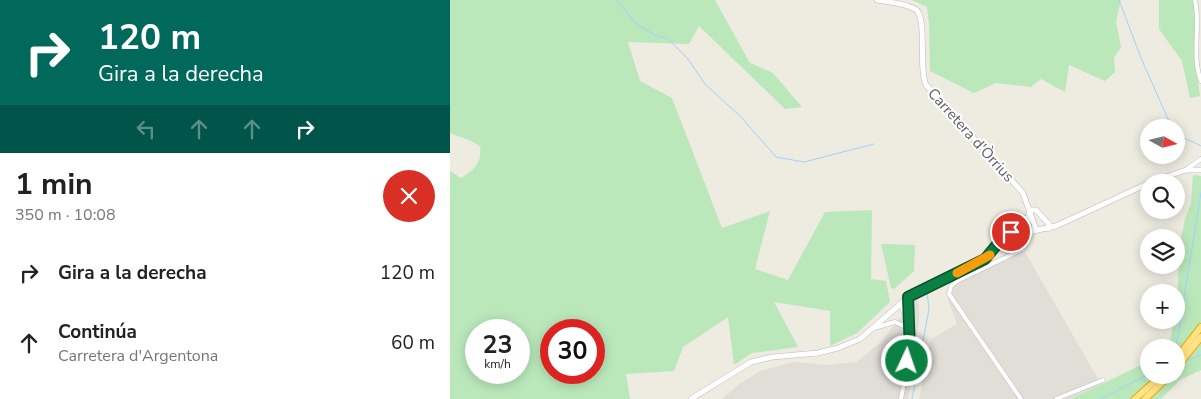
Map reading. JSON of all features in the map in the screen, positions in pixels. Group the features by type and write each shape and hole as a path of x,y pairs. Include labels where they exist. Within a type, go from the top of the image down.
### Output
{"highway":[{"path":"1185,347 1201,326"},
{"path":"1185,357 1201,337"},
{"path":"1135,399 1152,384"},
{"path":"1145,399 1161,384"}],"street":[{"name":"Carretera d'Òrrius","path":"877,0 918,11 922,22 921,68 926,85 1023,193 1033,222"},
{"path":"1195,0 1198,26 1196,68 1201,82"},
{"path":"1175,174 1186,170 1201,160"},
{"path":"1186,170 1200,170 1201,160"},
{"path":"1004,236 1011,232 1022,233 1046,229 1140,187"},
{"path":"691,399 751,362 838,348 860,340 908,297 985,259 1009,229 1031,210 1036,210 1049,224 1046,229"},
{"path":"1021,220 1033,222 1046,229"},
{"path":"1021,220 1018,227 1026,246"},
{"path":"1021,399 949,294 951,286 959,280 1017,253 1026,246 1032,232 1033,222"},
{"path":"901,399 910,351 907,316 908,297"},
{"path":"902,302 902,308 907,316"},
{"path":"874,328 895,322 908,328"},
{"path":"1056,399 1102,380"}],"shaded area":[{"path":"1025,252 1101,384 1071,399 919,399 931,339 957,324 948,300 949,282"},
{"path":"916,299 919,302 919,320 908,399 722,399 738,385 760,371 793,362 828,365 856,362 880,343"}],"green space":[{"path":"450,0 715,0 750,63 773,73 802,107 785,109 699,26 689,44 628,42 640,81 672,98 722,228 770,211 755,269 788,280 825,212 872,210 871,279 886,281 890,302 857,333 830,346 830,311 774,302 798,347 752,353 734,365 728,317 683,347 674,371 626,374 630,399 450,399 450,171 461,178 476,166 480,157 480,147 469,140 450,133"},
{"path":"912,0 1121,0 1116,22 1121,47 1114,58 1115,72 1105,81 1069,65 1065,92 1041,79 1031,87 996,83 974,93 930,71 927,7"},
{"path":"1159,0 1198,0 1198,84 1200,96 1190,98 1182,61 1159,29"},
{"path":"1193,175 1201,176 1201,370 1185,378 1185,339 1170,339 1172,329 1185,329 1185,284 1178,284 1178,274 1185,274 1185,229 1183,229 1191,203"},
{"path":"881,244 915,245 914,271 894,289 891,288"},
{"path":"1140,365 1140,384 1176,384 1161,399 1071,399"}],"waterway":[{"path":"617,0 637,25 657,36 667,38 688,59 705,84 741,117 776,157 804,162 874,144"},
{"path":"1119,0 1141,58 1168,119"},
{"path":"1185,138 1201,146"},
{"path":"1177,339 1201,192"},
{"path":"912,399 929,309 927,291"},
{"path":"1185,361 1201,355"},
{"path":"1101,399 1140,379"}],"slow traffic":[{"path":"957,273 990,255"}],"route":[{"path":"907,361 910,351 907,316 908,297 985,259 992,254 1004,236 1011,232"}]}
